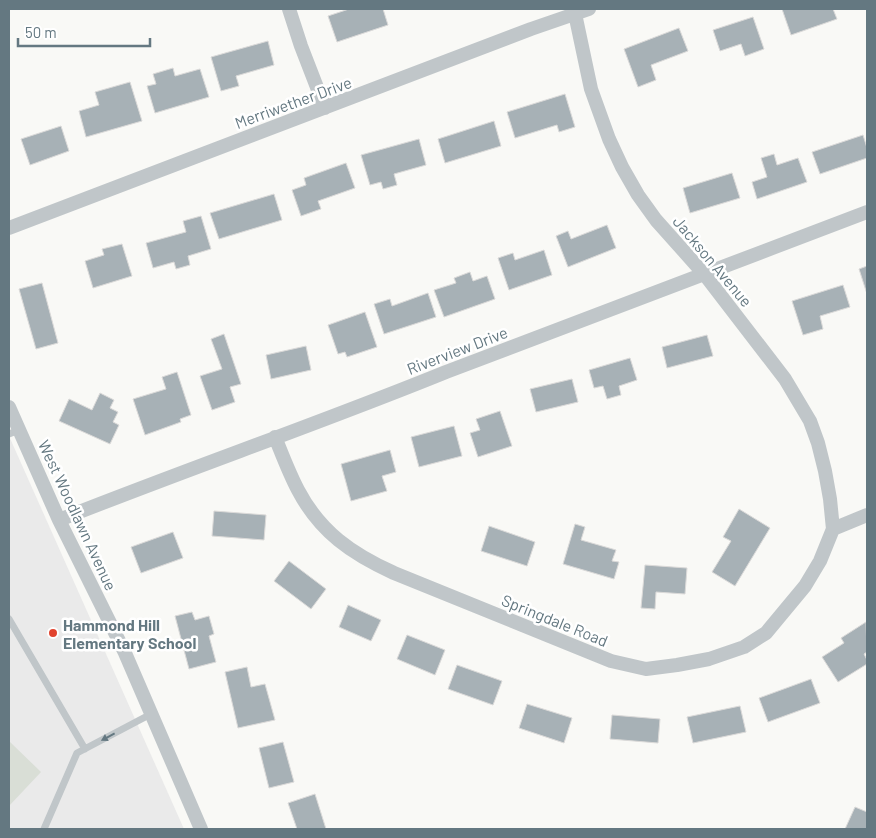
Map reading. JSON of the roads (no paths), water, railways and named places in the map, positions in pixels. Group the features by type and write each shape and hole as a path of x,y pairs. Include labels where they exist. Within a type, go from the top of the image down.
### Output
{"street":[{"path":"289,9 325,108"},
{"name":"Merriwether Drive","path":"9,228 574,11 589,9"},
{"name":"Jackson Avenue","path":"574,11 597,109 622,167 638,195 656,220 705,275 785,379 810,421 825,471 833,529"},
{"name":"Riverview Drive","path":"59,520 149,484 705,275 867,212"},
{"name":"West Woodlawn Avenue","path":"9,407 14,432 125,653 201,829"},
{"name":"Springdale Road","path":"275,437 297,489 307,506 332,536 355,553 394,573 611,662 646,669 709,659 744,646 766,633 805,586 820,561 833,529"},
{"path":"833,529 867,515"}],"lane":[{"path":"9,619 84,749"},
{"path":"44,829 77,753 151,714"}],"place":[{"name":"Hammond Hill Elementary School","path":"53,633"}]}
